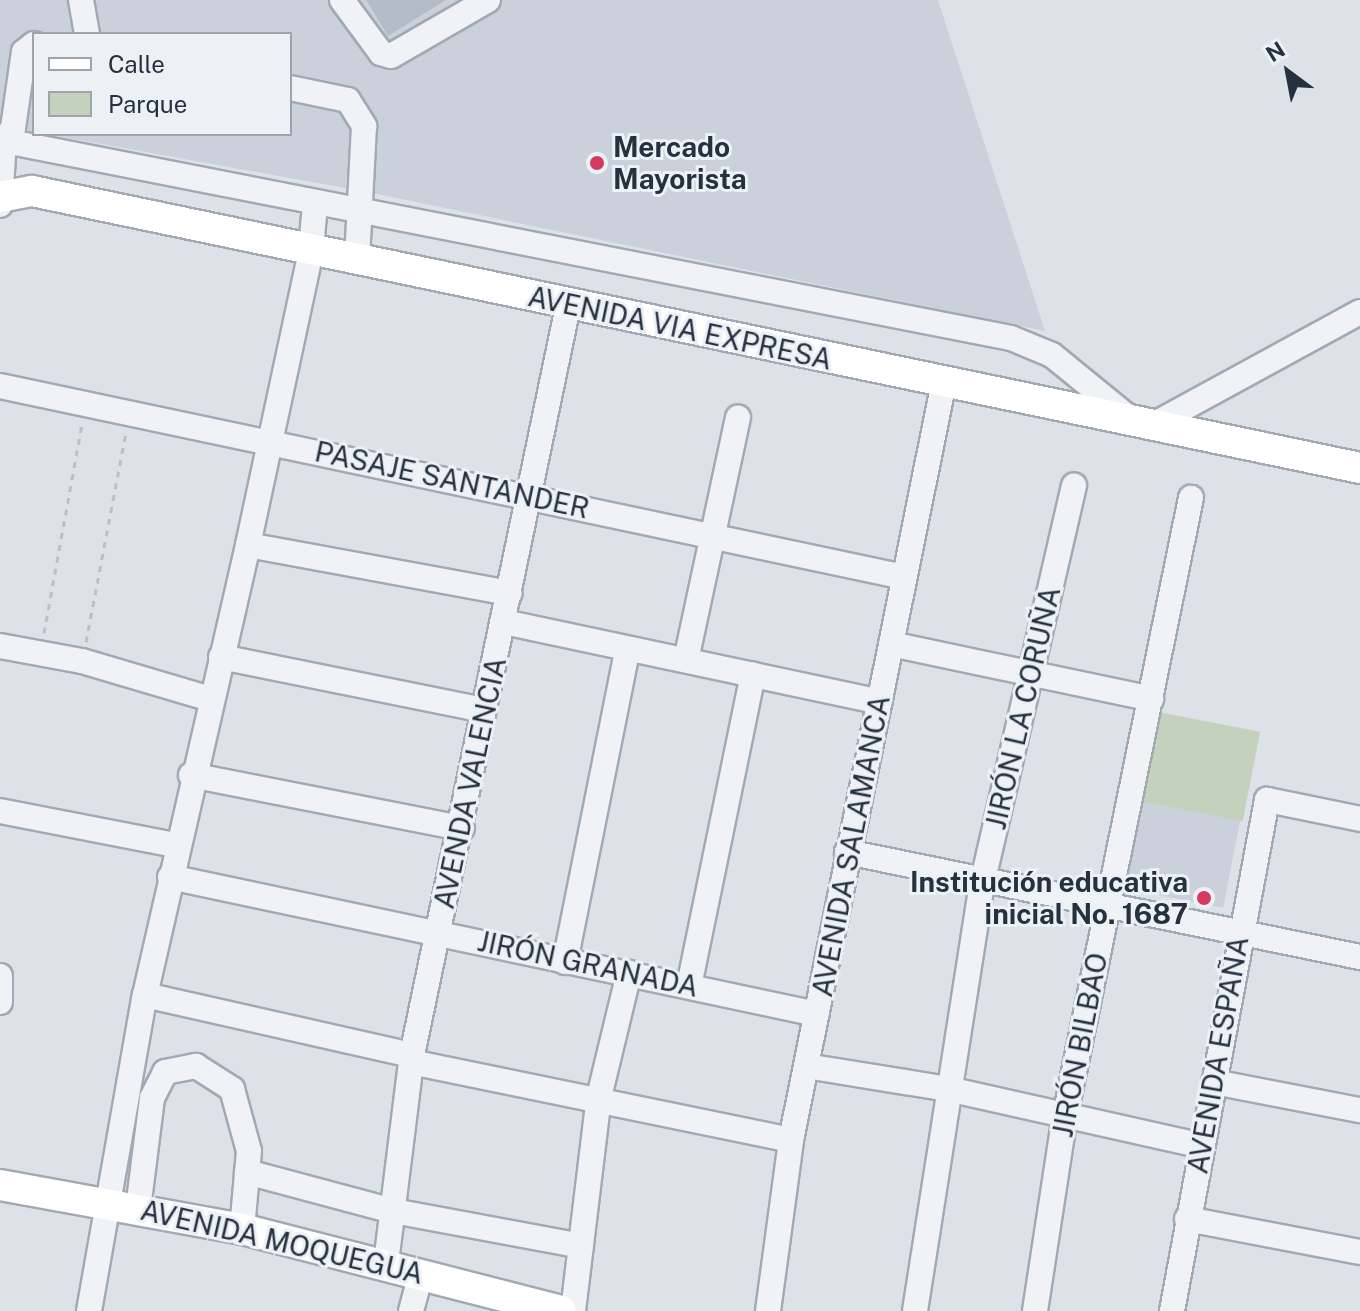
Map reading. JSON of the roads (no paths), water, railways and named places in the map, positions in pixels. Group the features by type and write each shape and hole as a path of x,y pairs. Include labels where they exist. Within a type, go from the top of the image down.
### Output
{"main road":[{"name":"AVENIDA VIA EXPRESA","path":"7,191 311,250 568,306 1360,468"},
{"name":"AVENIDA MOQUEGUA","path":"0,1185 242,1229 386,1263 561,1311"}],"street":[{"path":"81,0 87,32"},
{"path":"342,0 381,53 391,56 488,0"},
{"path":"7,191 2,140 13,128 24,52 32,46"},
{"path":"292,88 348,100 359,113 366,137 357,211 357,261"},
{"path":"2,140 1011,338 1052,355 1143,424 1360,312"},
{"path":"125,1206 135,1055 145,995 191,775 248,545 311,250 315,203"},
{"name":"AVENDA VALENCIA","path":"386,1263 412,1058 510,593 526,495 568,306"},
{"name":"AVENIDA SALAMANCA","path":"768,1311 791,1140 944,382"},
{"name":"PASAJE SANTANDER","path":"0,386 131,410 904,577"},
{"path":"686,660 738,418"},
{"name":"JIRÓN LA CORUÑA","path":"915,1311 982,884 1074,485"},
{"name":"JIRÓN BILBAO","path":"1035,1311 1065,1116 1191,498"},
{"path":"248,545 510,593"},
{"path":"504,622 627,651 686,660 880,702"},
{"path":"891,644 1151,699"},
{"path":"0,646 82,661 210,699"},
{"path":"565,962 627,651"},
{"path":"221,657 484,710"},
{"path":"689,986 753,675"},
{"path":"191,775 462,828"},
{"name":"AVENIDA ESPAÑA","path":"1172,1311 1240,932 1267,800 1360,819"},
{"path":"0,811 175,845"},
{"path":"847,852 982,884 1360,957"},
{"name":"JIRÓN GRANADA","path":"170,877 439,930 565,962 817,1014"},
{"path":"573,1311 599,1097 629,973"},
{"path":"0,976 0,1002"},
{"path":"145,995 412,1058 791,1140"},
{"path":"135,1055 165,1072 196,1066 232,1089 249,1151 242,1229"},
{"path":"806,1066 948,1089 1203,1146"},
{"path":"89,1311 125,1206 152,1098 165,1072"},
{"path":"1214,1082 1360,1110"},
{"path":"247,1172 393,1211 581,1246"},
{"path":"1187,1219 1360,1252"},
{"path":"411,1311 421,1273"}],"place":[{"name":"Mercado Mayorista","path":"597,163"},
{"name":"Institución educativa inicial No. 1687","path":"1204,898"}]}
